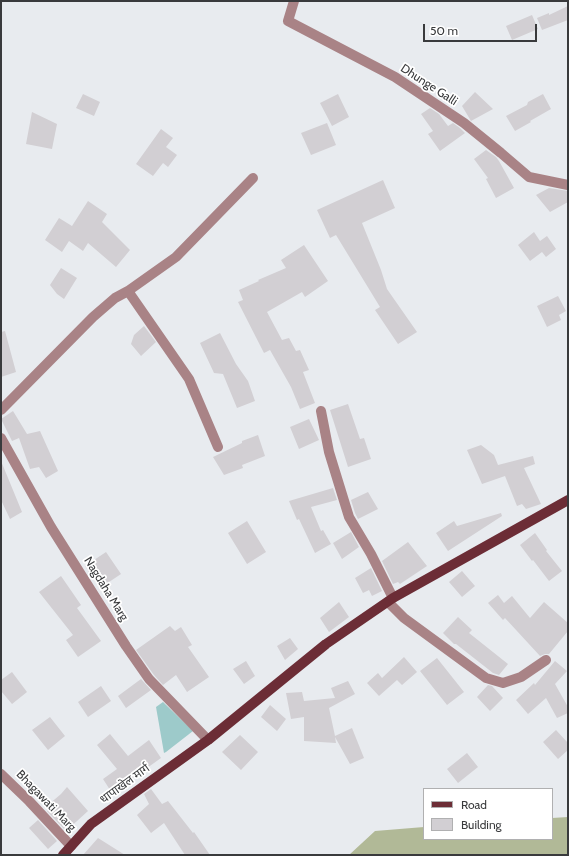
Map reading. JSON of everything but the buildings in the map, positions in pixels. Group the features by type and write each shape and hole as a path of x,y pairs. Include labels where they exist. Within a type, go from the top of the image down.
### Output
{"main road":[{"name":"धापाखेल मार्ग","path":"63,855 91,824 208,740 326,644 391,600 568,500"}],"street":[{"name":"Dhunge Galli","path":"294,1 288,21 395,77 464,123 529,177 568,185"},
{"path":"1,410 93,317 115,298 128,291 176,257 253,178"},
{"path":"128,291 189,379 218,447"},
{"path":"321,411 329,452 349,517 371,554 391,600 404,618 486,678 503,683 521,677 546,660"},
{"name":"Nagdaha Marg","path":"1,438 52,527 148,679 208,740"},
{"name":"Bhagawati Marg","path":"1,774 29,801 71,846"}],"green space":[{"path":"568,817 568,855 349,855 375,831 423,827 423,840 553,840 553,818"}],"water":[{"path":"163,702 193,731 164,753 156,707"}]}
